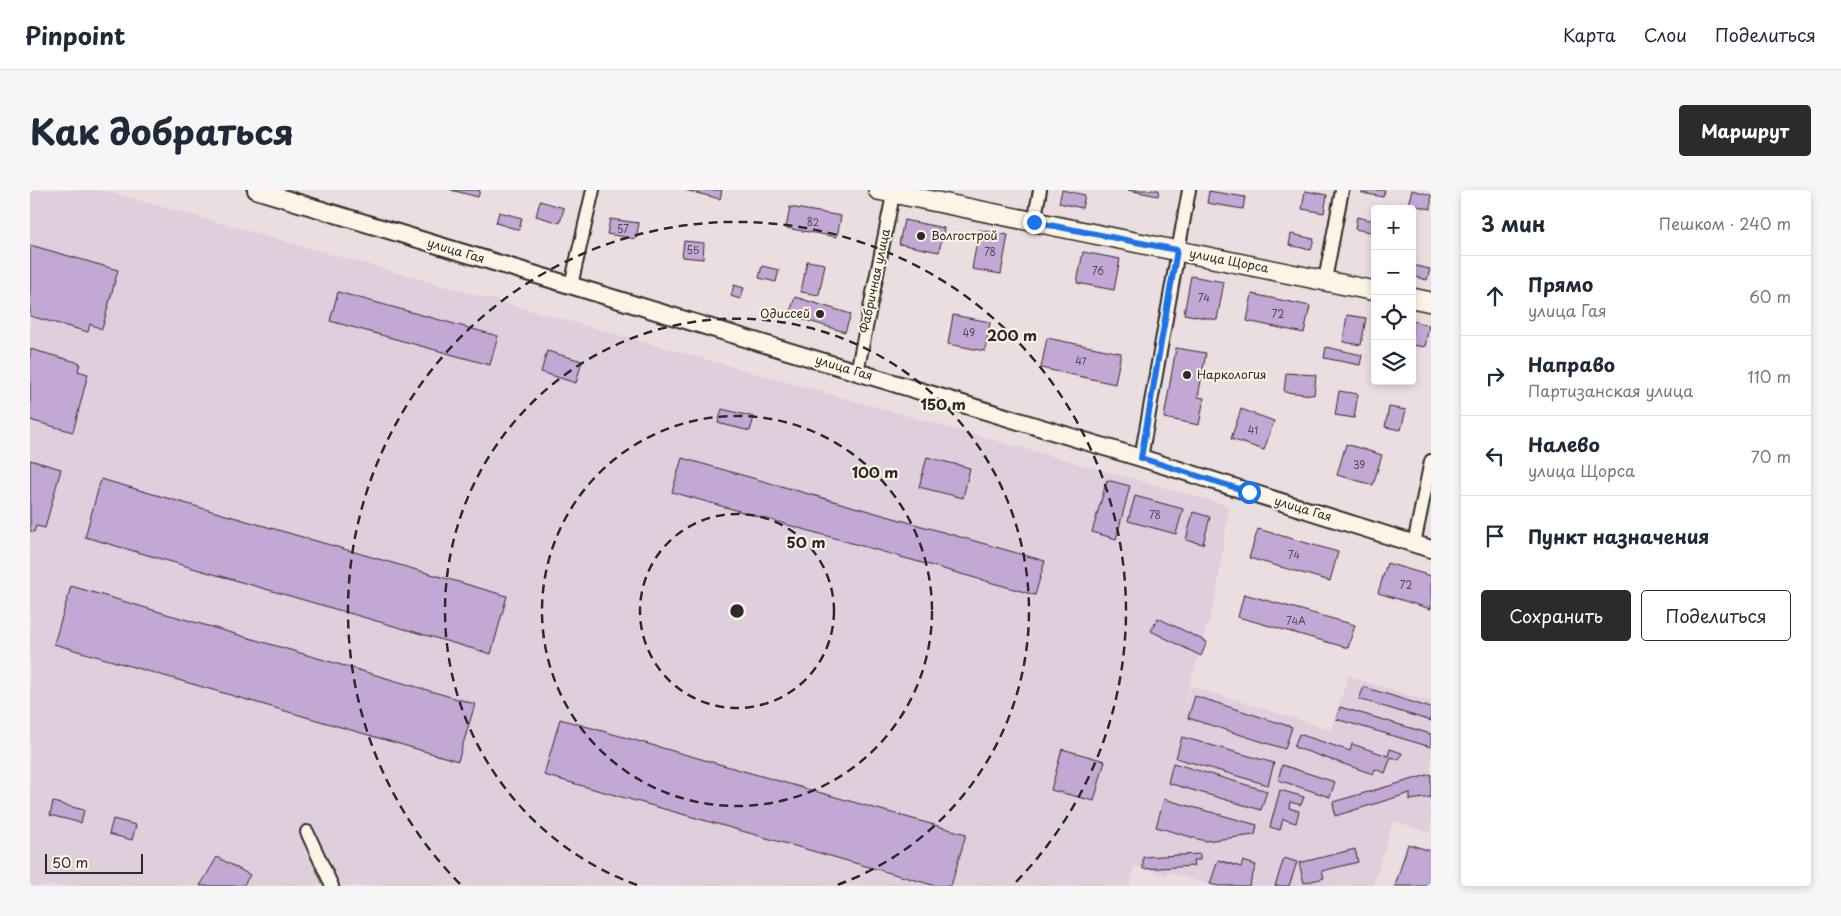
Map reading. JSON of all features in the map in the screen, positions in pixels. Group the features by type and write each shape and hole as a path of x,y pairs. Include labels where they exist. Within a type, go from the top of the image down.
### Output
{"main road":[{"name":"улица Щорса","path":"888,191 1371,290"},
{"path":"1416,299 1431,302"}],"street":[{"name":"улица Гая","path":"256,190 1141,458 1431,549"},
{"path":"571,285 593,190"},
{"path":"1034,222 1040,190"},
{"path":"1141,458 1189,190"},
{"path":"1325,280 1342,190"},
{"name":"Фабричная улица","path":"857,372 888,191"},
{"path":"1414,544 1431,461"},
{"path":"307,832 332,886"}],"shaded area":[{"path":"30,190 102,190 1229,506 1216,597 1176,730 1191,686 1331,730 1348,676 1431,702 1431,833 1393,821 1373,886 1213,886 1168,872 1166,876 1135,866 1129,886 30,886"}],"building":[{"path":"451,190 480,190 478,197"},
{"path":"685,190 722,190 720,199"},
{"path":"1062,190 1085,195 1082,208 1059,203"},
{"path":"1128,190 1159,190 1158,196"},
{"path":"1362,190 1385,190 1383,197 1362,193"},
{"path":"1412,190 1431,195 1431,209 1408,204"},
{"path":"1209,191 1245,197 1243,209 1207,203"},
{"path":"1305,191 1327,195 1324,213 1302,209"},
{"path":"540,201 564,208 560,223 536,216"},
{"path":"790,207 841,216 837,237 786,228"},
{"path":"499,212 522,218 519,230 496,223"},
{"path":"1357,217 1371,220 1371,232 1355,229"},
{"path":"610,219 639,223 636,239 607,234"},
{"name":"Волгострой","path":"904,220 944,228 939,252 899,244"},
{"path":"979,230 1008,235 1001,274 972,269"},
{"path":"1291,234 1314,239 1311,250 1289,245"},
{"path":"684,241 704,243 703,259 682,257"},
{"path":"30,245 118,270 102,329 90,324 88,332 30,316"},
{"path":"1083,252 1120,259 1114,290 1077,283"},
{"path":"807,261 825,264 819,295 801,292"},
{"path":"762,266 779,270 776,282 759,278"},
{"path":"1416,266 1430,269 1427,280 1416,277"},
{"path":"1191,276 1224,282 1217,320 1184,314"},
{"path":"734,285 744,288 740,299 731,296"},
{"path":"338,292 498,336 490,365 330,321"},
{"path":"1252,294 1310,306 1304,333 1247,321"},
{"path":"795,297 851,314 845,332 789,315"},
{"path":"953,315 990,322 985,351 948,344"},
{"path":"1347,315 1366,318 1361,345 1343,342"},
{"path":"1416,322 1429,325 1425,347 1416,346"},
{"path":"1047,338 1121,353 1115,384 1041,368"},
{"path":"1326,347 1362,355 1360,365 1324,358"},
{"name":"Наркология","path":"1176,348 1206,353 1198,397 1204,398 1199,425 1164,418"},
{"path":"30,349 80,363 78,371 88,374 73,432 30,420"},
{"path":"547,351 582,361 576,383 541,372"},
{"path":"1286,373 1316,375 1314,395 1284,392"},
{"path":"1339,391 1358,394 1354,418 1335,415"},
{"path":"1389,407 1406,410 1401,430 1385,427"},
{"path":"722,409 754,417 750,431 718,423"},
{"path":"1241,409 1274,421 1264,450 1231,439"},
{"path":"1346,444 1382,455 1373,485 1337,475"},
{"path":"927,457 970,468 963,498 919,487"},
{"path":"682,458 1045,561 1035,595 672,492"},
{"path":"30,460 61,469 45,528 36,526 34,532 30,531"},
{"path":"101,479 507,596 491,654 85,537"},
{"path":"1107,480 1130,486 1116,539 1092,532"},
{"path":"1135,496 1183,509 1176,534 1128,521"},
{"path":"1193,512 1210,517 1203,544 1186,540"},
{"path":"1258,529 1338,552 1330,581 1249,558"},
{"path":"1387,563 1431,576 1431,609 1378,593"},
{"path":"71,586 475,704 458,761 54,644"},
{"path":"1244,594 1355,625 1348,648 1238,617"},
{"path":"1158,618 1207,642 1201,656 1151,631"},
{"path":"1364,687 1431,708 1431,721 1359,699"},
{"path":"1195,696 1292,727 1285,749 1188,718"},
{"path":"1340,707 1431,734 1431,747 1336,719"},
{"path":"560,719 966,834 951,886 936,886 544,775"},
{"path":"1299,734 1350,751 1352,744 1388,756 1390,749 1402,753 1399,760 1391,757 1385,773 1375,769 1373,774 1294,747"},
{"path":"1182,737 1274,763 1268,785 1176,758"},
{"path":"1062,749 1105,761 1094,801 1051,790"},
{"path":"1173,763 1267,791 1261,810 1168,783"},
{"path":"1282,765 1335,782 1330,797 1278,780"},
{"path":"1431,774 1431,797 1410,800 1410,793 1335,816 1333,802"},
{"path":"1280,790 1304,797 1301,805 1290,802 1289,808 1299,811 1296,823 1283,819 1280,830 1270,827"},
{"path":"1164,799 1257,825 1255,835 1205,841 1156,827"},
{"path":"53,802 84,810 81,823 50,815"},
{"path":"113,819 136,825 132,840 109,834"},
{"path":"1408,844 1431,851 1431,886 1395,886"},
{"path":"1355,849 1358,862 1322,871 1324,878 1304,883 1299,863"},
{"path":"1200,854 1200,860 1193,860 1194,866 1143,869 1143,857"},
{"path":"217,857 250,875 243,886 200,886"},
{"path":"1284,858 1297,862 1289,886 1275,886"},
{"path":"1218,860 1241,867 1243,861 1256,865 1249,886 1219,886 1210,884"}],"place":[{"name":"Волгострой","path":"921,236"},
{"name":"Одиссей","path":"820,314"},
{"name":"Наркология","path":"1187,375"}],"route":[{"path":"1034,222 1177,250 1141,458 1249,492"}]}
